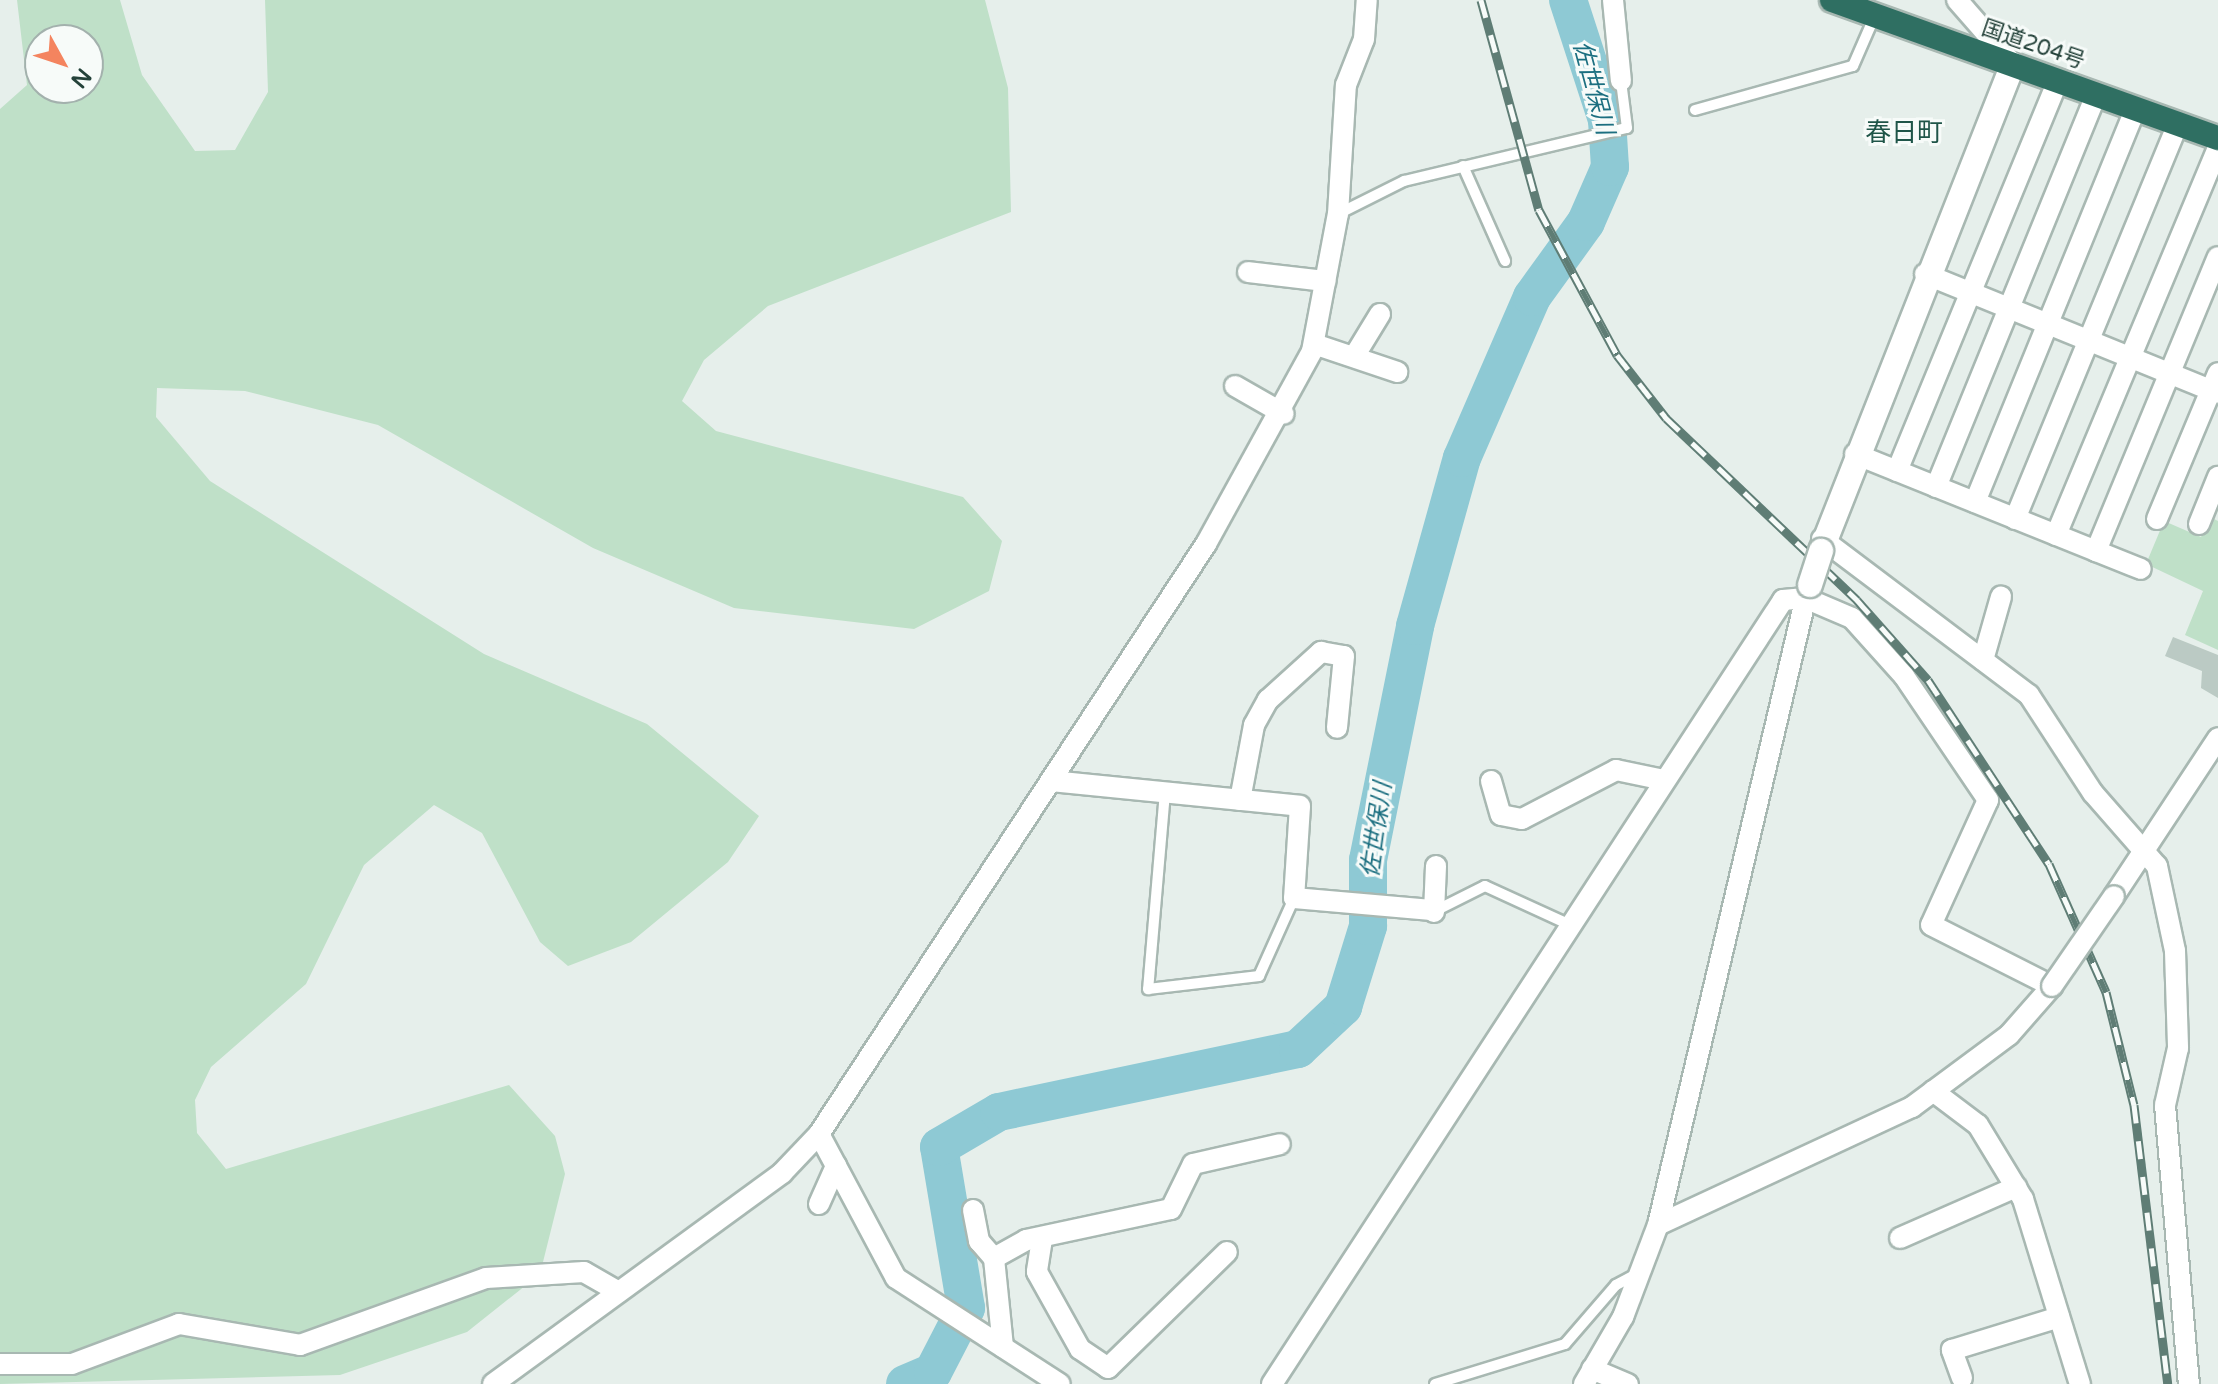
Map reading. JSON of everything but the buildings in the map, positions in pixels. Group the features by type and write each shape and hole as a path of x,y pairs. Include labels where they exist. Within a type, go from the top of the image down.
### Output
{"highway":[{"name":"国道204号","path":"1832,0 1873,20 2013,64 2218,138"}],"street":[{"path":"493,1384 782,1173 819,1134 1051,781 1284,414 1314,344 1338,214 1346,85 1364,39 1367,0"},
{"path":"1613,0 1621,81"},
{"path":"1628,1384 1588,1377 1643,1271 1658,1225 1807,591 1855,454 1925,274 2013,64 1957,0"},
{"path":"1897,471 2058,80"},
{"path":"1936,487 2096,94"},
{"path":"1975,502 2136,108"},
{"path":"2015,519 2178,123"},
{"path":"2056,535 2218,148"},
{"path":"2096,551 2218,257"},
{"path":"1925,274 2170,374 2216,386 2157,519"},
{"path":"1255,279 1325,281"},
{"path":"1355,355 1380,314"},
{"path":"1314,344 1355,355 1397,372"},
{"path":"1235,386 1284,414"},
{"path":"1855,454 2141,569"},
{"path":"2199,524 2218,477"},
{"path":"1822,545 2029,695 2146,856 2157,866 2175,951 2178,1048 2165,1105 2189,1384"},
{"path":"1272,1384 1568,924 1783,600 1807,591"},
{"path":"1807,591 1852,618 1904,676 1988,800 1931,925 2052,986"},
{"path":"1983,660 2001,597"},
{"path":"1240,800 1261,712 1321,652 1344,656 1337,728"},
{"path":"1658,1225 1850,1139 1933,1091 2009,1035 2052,986 2114,896 2146,856 2218,738"},
{"path":"1491,781 1501,815 1522,819 1616,770 1664,780"},
{"path":"1051,781 1300,806 1294,898 1356,899 1433,911 1436,866"},
{"path":"1933,1091 1978,1125 2016,1187 2080,1384"},
{"path":"819,1134 896,1278 1060,1384"},
{"path":"994,1258 1042,1239 1171,1209 1193,1164 1280,1144"},
{"path":"819,1204 836,1166"},
{"path":"1900,1238 2016,1187"},
{"path":"973,1210 979,1241 994,1258 1003,1347"},
{"path":"1042,1239 1037,1272 1080,1349 1108,1368 1227,1252"},
{"path":"0,1364 72,1364 179,1324 300,1345 486,1278 584,1272 619,1292"},
{"path":"1962,1378 1952,1350 2059,1317"}],"lane":[{"path":"1695,110 1853,66 1873,20"},
{"path":"1338,214 1404,181 1574,136 1627,128 1621,81"},
{"path":"1463,166 1505,261"},
{"path":"1165,792 1148,989 1259,976 1294,898"},
{"path":"1433,911 1485,886 1568,924"},
{"path":"1435,1384 1565,1344 1616,1285 1643,1271"}],"green space":[{"path":"17,0 120,0 142,75 195,151 235,150 268,92 265,0 985,0 1008,88 1011,212 768,306 704,360 682,401 716,431 963,497 1002,541 989,591 914,629 734,608 593,548 378,425 245,391 157,388 156,417 210,481 484,654 647,724 759,816 728,862 631,942 568,966 540,942 482,833 434,805 364,865 306,984 211,1067 195,1100 197,1133 226,1169 509,1085 555,1136 565,1174 540,1274 467,1332 340,1375 0,1384 0,109 24,88 24,104 104,104 104,24 24,24 24,60"},
{"path":"2210,517 2218,521 2218,650 2185,635 2203,591 2146,564 2164,521 2201,537"}],"waterway":[{"name":"佐世保川","path":"905,1384 933,1372 966,1308 939,1147 999,1112 1298,1049 1343,1007 1368,926 1368,860 1415,626 1462,458 1532,297 1586,222 1610,167 1607,120 1568,0"}],"railway":[{"path":"1481,0 1539,210 1617,355 1666,418 1857,600 1928,680 2049,864 2106,992 2134,1105 2168,1384"}],"district":[{"name":"春日町","path":"1904,133"}]}
